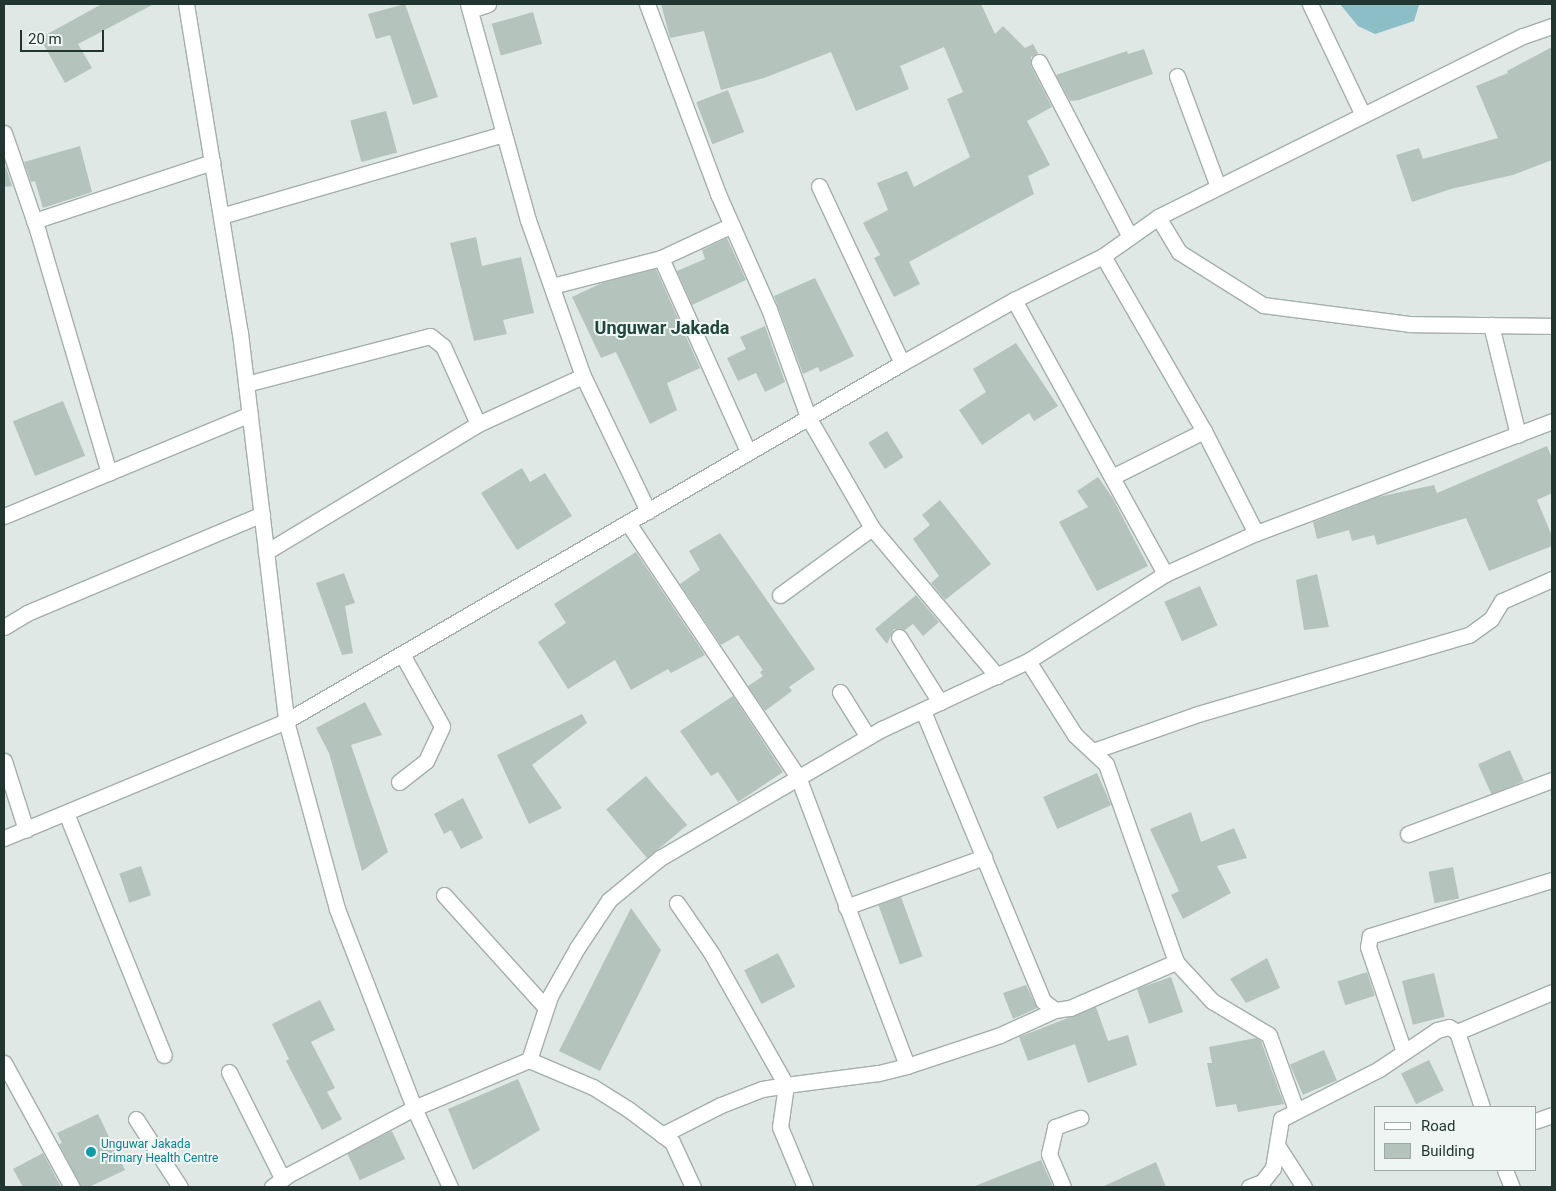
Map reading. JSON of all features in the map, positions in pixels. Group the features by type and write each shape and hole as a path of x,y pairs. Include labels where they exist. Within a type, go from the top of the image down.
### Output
{"street":[{"path":"186,4 221,216 246,384 286,721 337,909 414,1108 450,1187"},
{"path":"488,4 469,7 503,134 583,376 648,512"},
{"path":"647,4 732,225 769,309 808,417 872,528 996,676"},
{"path":"1310,4 1363,115"},
{"path":"4,838 286,721 902,363 1014,300 1103,256 1158,217 1523,36 1552,26"},
{"path":"1039,62 1130,237"},
{"path":"1176,76 1218,187"},
{"path":"4,132 34,221 109,473"},
{"path":"221,216 503,134"},
{"path":"34,221 212,162"},
{"path":"819,186 902,363"},
{"path":"1158,217 1179,252 1263,306 1408,324 1552,326"},
{"path":"552,286 661,258 732,225"},
{"path":"1103,256 1204,431 1256,533"},
{"path":"661,258 748,452"},
{"path":"1014,300 1165,574"},
{"path":"1491,325 1518,435"},
{"path":"246,384 430,336 443,346 478,424"},
{"path":"266,552 478,424 583,376"},
{"path":"4,516 250,414"},
{"path":"529,1060 546,1008 577,948 609,900 660,858 868,737 1028,661 1165,574 1256,533 1518,435 1552,420"},
{"path":"1112,477 1204,431"},
{"path":"4,627 27,613 262,514"},
{"path":"628,523 798,777 907,1066"},
{"path":"780,595 872,528"},
{"path":"1093,751 1198,714 1469,635 1491,619 1502,601 1552,579"},
{"path":"899,637 940,702"},
{"path":"400,782 426,761 442,726 402,654"},
{"path":"1028,661 1075,735 1106,764 1176,962 1212,1001 1269,1036 1296,1110"},
{"path":"840,692 868,737"},
{"path":"923,710 1044,1001 1055,1010"},
{"path":"4,761 26,830"},
{"path":"1408,834 1552,780"},
{"path":"66,813 164,1055"},
{"path":"846,907 984,857"},
{"path":"1404,1052 1368,947 1370,936 1552,880"},
{"path":"444,895 546,1008"},
{"path":"677,903 712,954 786,1086 780,1127 805,1187"},
{"path":"662,1136 721,1105 762,1089 878,1073 907,1066 1000,1036 1055,1010 1070,1008 1176,962"},
{"path":"1457,1032 1552,992"},
{"path":"1249,1187 1262,1182 1273,1168 1281,1119 1379,1069 1437,1030 1449,1027 1457,1032 1482,1106"},
{"path":"228,1072 285,1182 414,1108 529,1060 593,1087 628,1109 672,1142 690,1186"},
{"path":"4,1063 72,1187"},
{"path":"1536,1121 1552,1115"},
{"path":"1063,1187 1049,1154 1055,1127 1080,1118"},
{"path":"136,1119 180,1187"},
{"path":"1277,1145 1304,1187"},
{"path":"1505,1171 1512,1187"}],"water":[{"path":"1340,4 1419,5 1414,21 1375,34 1358,26"}],"building":[{"path":"102,4 154,4 78,44 92,68 65,83 40,38"},
{"path":"405,4 438,97 413,105 390,35 376,39 368,14"},
{"path":"661,4 981,4 995,34 1003,26 1025,48 1033,44 1038,53 1031,57 1031,66 1052,107 1027,121 1050,165 1028,176 1034,194 909,262 920,284 894,297 874,258 880,255 863,223 888,210 877,183 907,171 914,187 970,157 947,99 963,92 944,47 900,66 909,89 856,111 831,52 764,78 721,90 704,31 670,38"},
{"path":"533,12 542,44 501,56 492,24"},
{"path":"1552,47 1552,160 1513,175 1451,189 1412,202 1396,155 1419,148 1423,159 1498,138 1476,86 1508,73 1507,71"},
{"path":"1144,49 1153,74 1079,100 1070,101 1056,75 1127,51 1128,54"},
{"path":"728,90 744,132 712,144 696,102"},
{"path":"386,111 397,153 361,162 350,121"},
{"path":"80,146 92,192 43,208 35,181 31,182 24,162"},
{"path":"6,167 12,186 4,187 4,168"},
{"path":"476,237 482,266 521,257 534,313 503,320 507,334 474,341 450,243"},
{"path":"727,238 746,280 692,305 677,271 705,259 702,250"},
{"path":"656,269 700,368 667,383 677,410 650,424 616,352 601,358 572,297 604,282"},
{"path":"815,278 854,356 820,372 818,367 803,374 774,296"},
{"path":"765,326 785,382 765,392 756,373 738,381 727,358 746,349 740,337"},
{"path":"1016,343 1058,406 1034,421 1029,413 982,445 959,410 986,392 973,369"},
{"path":"63,401 85,456 35,476 13,421"},
{"path":"887,431 903,457 885,469 868,443"},
{"path":"1547,446 1552,458 1552,493 1537,500 1552,536 1552,546 1489,571 1466,518 1377,545 1374,535 1352,541 1349,530 1317,539 1313,522 1378,497 1434,485 1437,493"},
{"path":"522,468 530,482 545,473 572,516 517,550 481,493"},
{"path":"1098,477 1112,497 1148,566 1097,591 1059,522 1088,507 1077,491"},
{"path":"940,500 991,564 945,600 931,583 939,576 913,539 930,525 922,515"},
{"path":"720,533 815,669 789,687 792,691 765,711 748,686 763,676 760,672 763,670 738,635 721,645 680,584 700,570 689,551"},
{"path":"636,552 705,655 671,673 668,669 631,690 615,660 568,689 538,642 566,623 554,604"},
{"path":"344,573 355,603 345,606 353,653 342,655 316,583"},
{"path":"1317,574 1329,627 1304,630 1296,580"},
{"path":"1200,586 1217,625 1182,641 1164,602"},
{"path":"916,595 939,622 923,636 913,624 905,630 894,629 887,644 875,629"},
{"path":"733,696 783,772 738,802 718,772 711,776 680,731"},
{"path":"365,702 382,735 351,745 388,852 362,871 329,753 316,728"},
{"path":"582,714 587,723 532,765 562,808 529,824 497,755"},
{"path":"1510,750 1524,781 1492,795 1478,764"},
{"path":"1097,773 1111,805 1057,829 1043,797"},
{"path":"646,776 687,825 647,858 606,809"},
{"path":"463,798 483,838 461,849 451,830 444,834 434,814"},
{"path":"1191,812 1201,842 1234,828 1247,858 1217,866 1231,893 1183,919 1171,895 1179,891 1150,829"},
{"path":"141,866 151,895 129,903 119,873"},
{"path":"1453,867 1459,898 1435,903 1428,872"},
{"path":"901,897 923,956 900,964 878,905"},
{"path":"631,908 661,950 600,1071 559,1051"},
{"path":"778,953 795,987 761,1004 744,970"},
{"path":"1267,958 1280,988 1246,1003 1230,979"},
{"path":"1367,972 1375,996 1345,1005 1338,982"},
{"path":"1434,973 1445,1017 1413,1025 1402,981"},
{"path":"1171,977 1183,1012 1149,1024 1137,989"},
{"path":"1026,985 1037,1008 1013,1019 1003,993"},
{"path":"320,1000 335,1030 311,1042 335,1088 327,1092 342,1119 322,1130 286,1061 289,1059 272,1024"},
{"path":"1096,1007 1108,1041 1128,1035 1137,1065 1088,1083 1075,1044 1028,1061 1019,1037"},
{"path":"1256,1038 1261,1041 1284,1104 1238,1112 1236,1104 1216,1107 1207,1063 1212,1063 1209,1047"},
{"path":"1324,1050 1337,1080 1303,1095 1290,1064"},
{"path":"1429,1060 1444,1091 1416,1104 1401,1074"},
{"path":"518,1079 540,1130 473,1170 448,1109"},
{"name":"Unguwar Jakada Primary Health Centre","path":"98,1114 125,1170 89,1187 81,1187 59,1144 62,1143 57,1133"},
{"path":"392,1131 405,1159 360,1180 347,1152"},
{"path":"43,1153 61,1187 23,1187 13,1169"},
{"path":"1041,1160 1053,1187 975,1186"},
{"path":"1156,1162 1166,1187 1102,1187"}],"place":[{"name":"Unguwar Jakada Primary Health Centre","path":"91,1152"}],"district":[{"name":"Unguwar Jakada","path":"662,328"}]}
